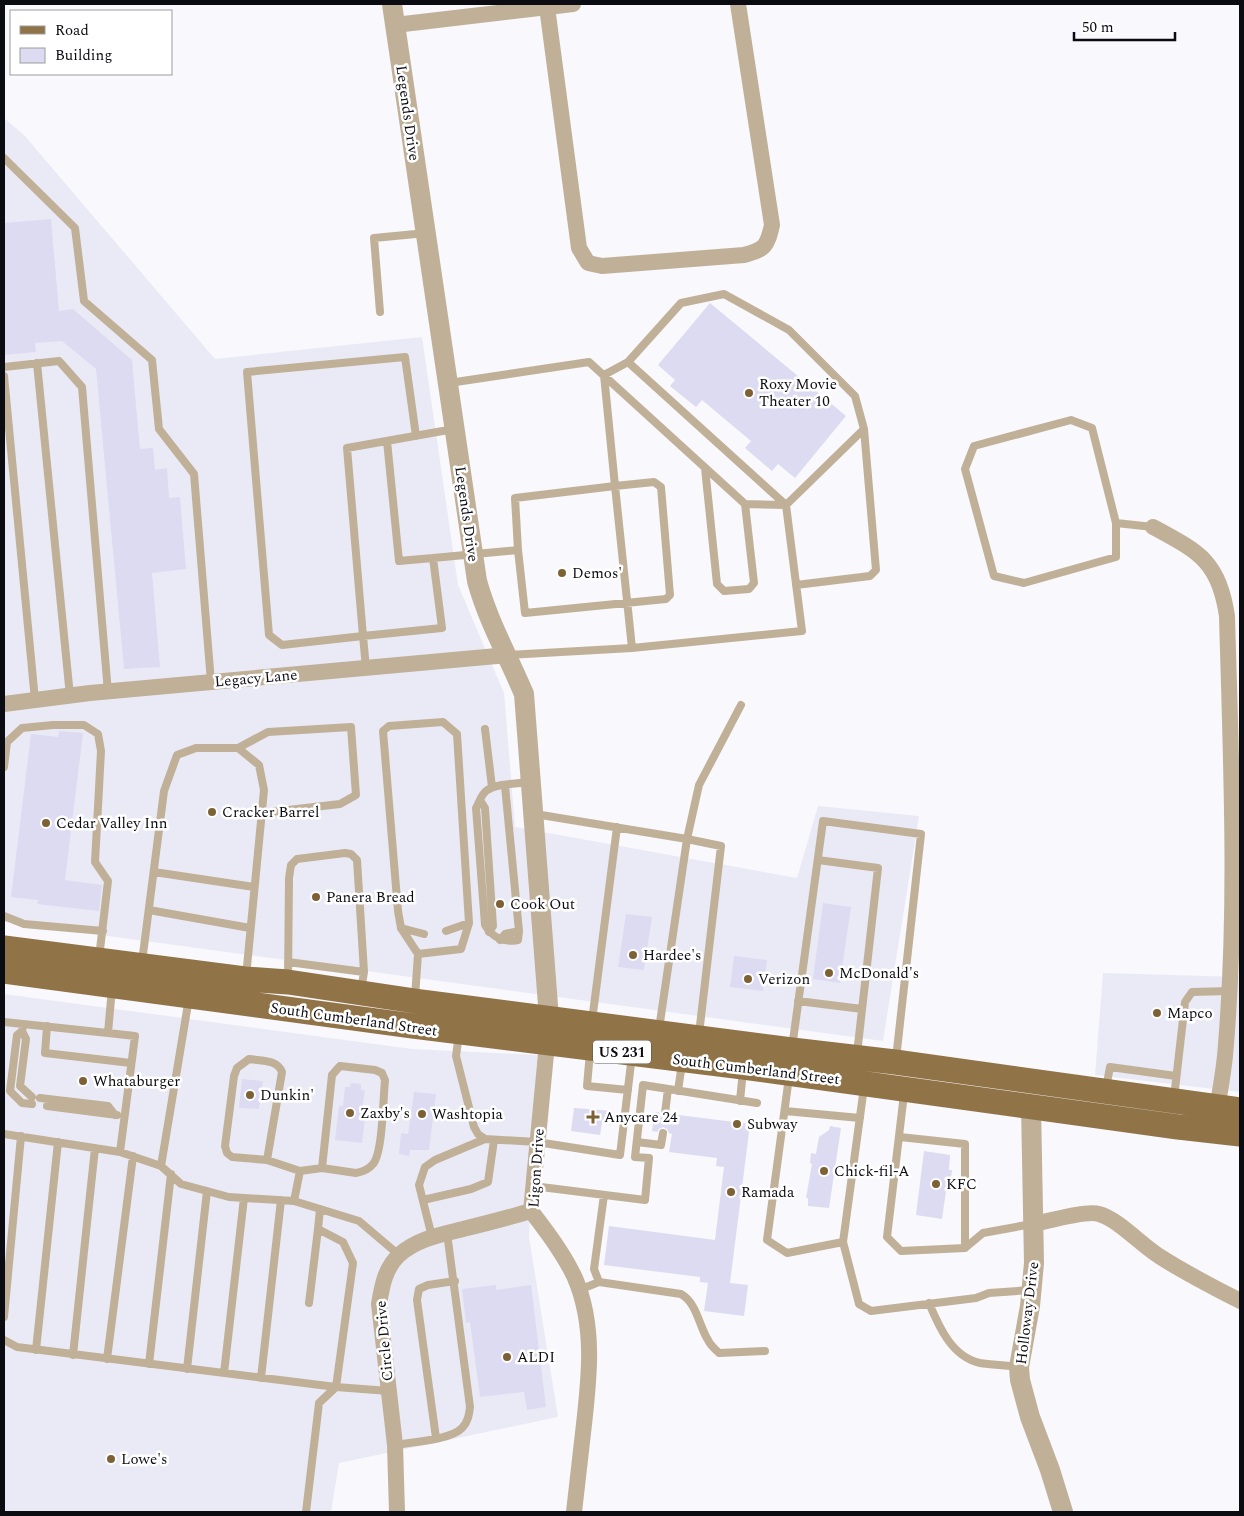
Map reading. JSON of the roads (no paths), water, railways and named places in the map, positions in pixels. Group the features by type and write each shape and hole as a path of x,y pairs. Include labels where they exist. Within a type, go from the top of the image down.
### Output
{"main road":[{"name":"South Cumberland Street","path":"4,948 99,960 189,996 244,991 288,972 362,982 414,1014 459,1032 743,1067 790,1062"},
{"name":"South Cumberland Street","path":"4,971 113,986 140,978 414,1014 549,1018 698,1038 790,1062 900,1075 1105,1091 1229,1108"},
{"name":"South Cumberland Street","path":"900,1075 1031,1106 1240,1134"}],"street":[{"name":"Legends Drive","path":"392,4 477,581 484,606 524,694 549,1018"},
{"path":"395,25 477,10 573,4"},
{"path":"547,7 579,248 588,263 602,266 744,255 760,251 768,241 772,225 738,4"},
{"path":"1153,527 1186,545 1201,557 1215,573 1224,598 1231,647 1236,839 1233,982 1225,1058 1229,1108 1214,1131"},
{"name":"Legacy Lane","path":"4,704 211,682 508,656"},
{"name":"Ligon Drive","path":"549,1018 531,1211 553,1240 575,1278 586,1314 590,1374 574,1512"},
{"name":"Holloway Drive","path":"1031,1106 1034,1224 1032,1290 1020,1367 1020,1380 1030,1416 1063,1512"},
{"name":"Circle Drive","path":"397,1512 394,1445 379,1304 381,1290 388,1270 399,1255 414,1244 439,1235 531,1211"},
{"path":"1034,1224 1097,1213 1124,1229 1158,1256 1240,1301"}],"lane":[{"path":"4,158 75,228 84,300 152,360 159,430 194,474 211,682"},
{"path":"380,312 374,238 426,233"},
{"path":"604,375 628,362 681,303 724,294 789,330 855,396 864,430 876,570 870,576 796,585"},
{"path":"416,436 406,357 247,372 269,635 282,645 442,628 433,558"},
{"path":"4,367 59,361 82,387 108,692"},
{"path":"448,383 589,362 746,504 786,505 864,430"},
{"path":"508,656 632,648 802,631 786,505 628,362"},
{"path":"37,364 70,696"},
{"path":"604,375 632,648"},
{"path":"4,376 35,700"},
{"path":"1070,420 1092,428 1116,523 1116,557 1024,582 994,576 965,469 974,446 1070,420"},
{"path":"366,668 347,448 454,429"},
{"path":"387,441 399,561 518,550"},
{"path":"705,468 717,584 724,591 749,589 754,583 746,504"},
{"path":"654,482 660,487 670,595 666,599 627,604 525,613 518,550 515,498 654,482"},
{"path":"1116,523 1153,527"},
{"path":"659,1033 687,839 699,785 741,705"},
{"path":"414,1014 418,954 401,928 398,911 383,731 389,726 443,722 457,734 469,923 461,948 418,954"},
{"path":"4,767 7,742 22,728 53,725 84,726 98,734 101,752 95,862 108,881 99,960"},
{"path":"140,978 164,792 177,755 196,748 238,748 268,732 351,727 356,795 340,804 262,813"},
{"path":"485,729 492,787"},
{"path":"238,748 259,765 264,790 244,991"},
{"path":"504,786 519,931 518,940 504,942 489,932 485,925 476,808 484,792 492,787 531,782"},
{"path":"533,814 721,846 698,1038"},
{"path":"843,1242 787,1253 767,1240 823,821 920,834 900,1075 900,1137 887,1237 901,1251 965,1248 983,1233 1034,1224"},
{"path":"592,1023 616,827"},
{"path":"288,972 289,878 291,865 297,859 345,853 351,854 357,860 362,982"},
{"path":"818,860 878,868 862,1009 860,1118 843,1242 859,1304 871,1311 976,1298 989,1293 1032,1290"},
{"path":"154,872 254,886"},
{"path":"149,910 250,928"},
{"path":"4,916 24,924 102,930"},
{"path":"446,931 469,923"},
{"path":"401,928 424,934"},
{"path":"1174,1100 1185,1002 1192,992 1233,982"},
{"path":"108,1033 113,986"},
{"path":"161,1166 189,996"},
{"path":"798,1001 862,1009"},
{"path":"4,1022 22,1027 48,1026 135,1036 120,1152"},
{"path":"48,1026 45,1053 132,1063"},
{"path":"22,1027 17,1035 10,1091 22,1103 60,1100 108,1106 115,1115"},
{"path":"22,1027 26,1038 20,1086 38,1102 125,1116"},
{"path":"459,1032 456,1056 459,1069 474,1127 478,1134 485,1139"},
{"path":"590,1048 587,1086 628,1090"},
{"path":"620,1155 632,1054"},
{"path":"267,1160 282,1072 280,1066 276,1063 249,1059 237,1068 234,1076 224,1146 227,1153 232,1157 267,1160 300,1171 322,1168 362,1172 373,1165 379,1151 384,1080 382,1073 340,1066 332,1075 322,1168"},
{"path":"678,1091 682,1060"},
{"path":"740,1100 743,1067"},
{"path":"1105,1091 1110,1067 1176,1076"},
{"path":"635,1157 643,1085 757,1103"},
{"path":"665,1113 668,1089"},
{"path":"785,1110 860,1118"},
{"path":"637,1142 661,1145 663,1133"},
{"path":"4,1134 120,1152 161,1166 182,1184 229,1197 294,1201 359,1221 399,1255"},
{"path":"4,1317 22,1136"},
{"path":"900,1137 965,1144 965,1248"},
{"path":"394,1445 449,1436 461,1430 468,1420 470,1407 455,1280 439,1235 423,1200 419,1185 425,1167 435,1160 485,1139 537,1142 649,1158 645,1200 533,1186"},
{"path":"423,1200 471,1189 488,1182 494,1140"},
{"path":"36,1350 58,1142"},
{"path":"74,1355 95,1148"},
{"path":"107,1359 134,1156"},
{"path":"294,1201 300,1171"},
{"path":"149,1364 171,1174"},
{"path":"187,1369 207,1191"},
{"path":"599,1282 594,1268 604,1195"},
{"path":"224,1374 244,1198"},
{"path":"261,1378 281,1200"},
{"path":"309,1303 320,1209"},
{"path":"306,1512 319,1402 336,1387 353,1263 343,1242 318,1229"},
{"path":"436,1438 417,1300 419,1289 428,1285 455,1280"},
{"path":"579,1290 599,1282 681,1294 687,1298 700,1321 708,1341 719,1352 765,1351"},
{"path":"929,1303 937,1322 952,1347 968,1359 979,1363 1020,1367"},
{"path":"4,1340 17,1347 36,1350 224,1374 388,1392"}],"place":[{"name":"Roxy Movie Theater 10","path":"749,393"},
{"name":"Demos'","path":"562,573"},
{"name":"Cracker Barrel","path":"212,812"},
{"name":"Cedar Valley Inn","path":"46,823"},
{"name":"Panera Bread","path":"316,897"},
{"name":"Cook Out","path":"500,904"},
{"name":"Hardee's","path":"633,955"},
{"name":"McDonald's","path":"829,973"},
{"name":"Verizon","path":"748,979"},
{"name":"Mapco","path":"1157,1013"},
{"name":"Whataburger","path":"83,1081"},
{"name":"Dunkin'","path":"250,1095"},
{"name":"Zaxby's","path":"350,1113"},
{"name":"Washtopia","path":"422,1114"},
{"name":"Anycare 24","path":"593,1117"},
{"name":"Subway","path":"737,1124"},
{"name":"Chick-fil-A","path":"824,1171"},
{"name":"KFC","path":"936,1184"},
{"name":"Ramada","path":"731,1192"},
{"name":"ALDI","path":"507,1357"},
{"name":"Lowe's","path":"111,1459"}]}
